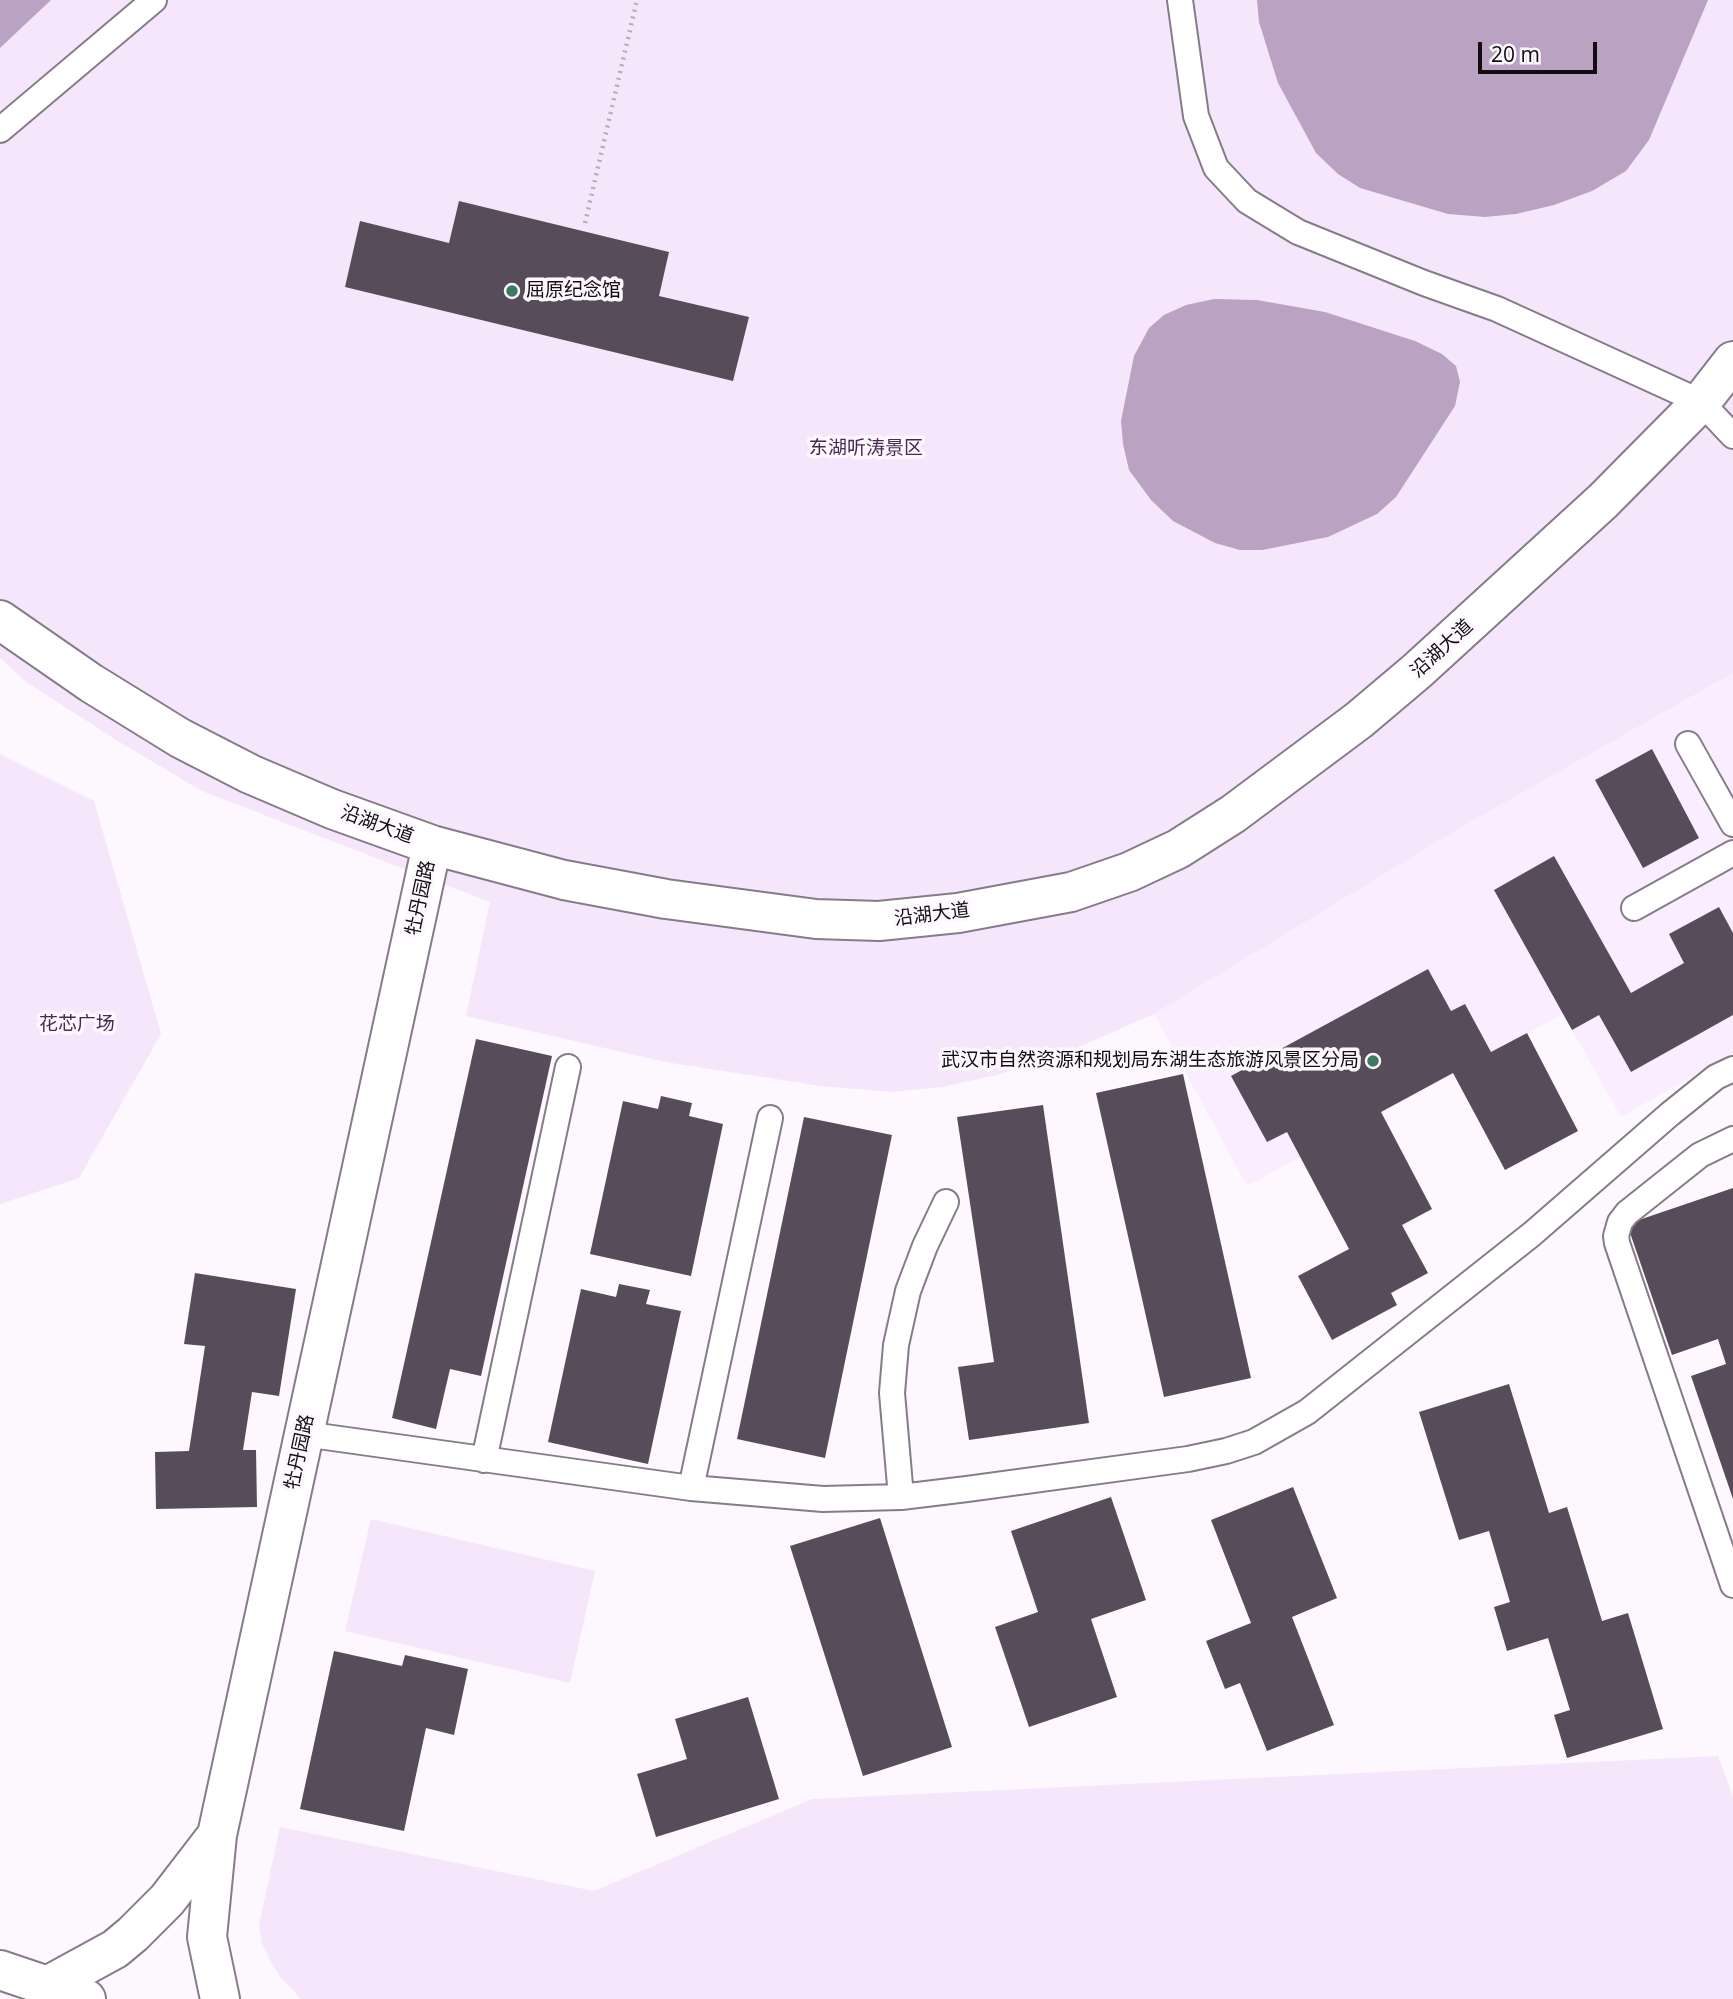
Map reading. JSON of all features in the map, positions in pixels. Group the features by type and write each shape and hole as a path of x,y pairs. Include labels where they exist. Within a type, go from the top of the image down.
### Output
{"street":[{"name":"沿湖大道","path":"0,620 91,683 180,738 250,774 320,804 432,845 564,880 615,890 816,919 879,921 958,914 1071,892 1106,880 1178,849 1243,807 1359,720 1535,564 1603,501 1701,402 1733,361"},
{"name":"牡丹园路","path":"49,1985 116,1949 134,1934 167,1900 217,1835 432,845"},
{"path":"217,1835 207,1937 220,1999"},
{"path":"0,1970 86,1999"}],"lane":[{"path":"0,130 154,0"},
{"path":"1180,0 1196,116 1216,169 1247,201 1298,232 1497,309 1701,402 1733,436"},
{"path":"1688,744 1733,824"},
{"path":"1634,908 1733,853"},
{"path":"484,1460 568,1067"},
{"path":"304,1434 691,1488 823,1499 901,1497 1188,1460 1254,1442 1307,1412 1532,1234 1670,1114 1716,1077 1733,1069"},
{"path":"691,1488 770,1118"},
{"path":"1733,1139 1710,1148 1627,1213 1620,1222 1616,1236 1616,1244 1733,1585"},
{"path":"901,1497 892,1393 896,1345 908,1291 946,1202"}],"path":[{"path":"585,223 637,0"}],"shaded area":[{"path":"0,0 51,0 0,48"},
{"path":"1257,0 1708,0 1649,140 1626,171 1592,191 1554,205 1516,214 1485,217 1448,214 1360,188 1338,174 1316,153 1278,83 1259,22"},
{"path":"1214,299 1257,300 1325,312 1415,341 1442,354 1456,366 1460,382 1455,406 1396,497 1377,514 1328,537 1262,550 1240,550 1215,543 1173,521 1151,500 1129,470 1123,444 1121,421 1134,356 1149,328 1164,315 1186,305"},
{"path":"1733,673 1733,1053 1621,1117 1563,1014 1247,1186 1154,1014 1460,828"}],"green space":[{"name":"东湖听涛景区","path":"0,0 1733,0 1733,673 1460,828 1154,1014 1074,1049 997,1075 942,1087 891,1092 821,1086 665,1062 466,1016 490,902 202,791 26,682 0,658"},
{"name":"花芯广场","path":"0,754 94,801 161,1034 79,1178 0,1204"},
{"path":"371,1519 595,1571 570,1683 345,1631"},
{"path":"1718,1756 1733,1797 1733,1999 301,1999 281,1978 271,1962 262,1944 259,1925 280,1827 594,1891 812,1799"}],"building":[{"name":"屈原纪念馆","path":"459,201 669,252 659,296 749,317 733,381 345,287 360,221 449,243"},
{"path":"1652,749 1699,838 1643,868 1595,780"},
{"path":"1554,856 1631,993 1684,963 1669,934 1719,907 1733,933 1733,1015 1631,1072 1599,1015 1572,1030 1494,890"},
{"path":"1428,969 1451,1011 1465,1004 1491,1052 1527,1033 1578,1131 1505,1170 1453,1073 1381,1112 1432,1209 1402,1225 1428,1273 1391,1293 1397,1305 1332,1340 1298,1276 1349,1249 1287,1132 1267,1142 1231,1076"},
{"path":"476,1039 552,1056 481,1376 450,1369 436,1429 392,1418"},
{"path":"1183,1074 1251,1378 1164,1397 1096,1093"},
{"path":"661,1096 692,1103 689,1116 723,1124 691,1276 590,1254 623,1101 658,1109"},
{"path":"1043,1105 1089,1423 969,1440 958,1367 994,1362 957,1117"},
{"path":"804,1117 892,1135 825,1458 737,1439"},
{"path":"1733,1188 1733,1499 1691,1376 1726,1364 1718,1339 1672,1355 1627,1224"},
{"path":"195,1273 296,1289 279,1396 252,1392 243,1450 256,1450 257,1507 156,1509 155,1452 189,1451 205,1346 184,1344"},
{"path":"619,1284 650,1290 646,1304 681,1311 648,1464 548,1442 581,1289 616,1297"},
{"path":"1509,1384 1549,1513 1567,1507 1602,1621 1628,1613 1663,1729 1567,1758 1554,1715 1570,1710 1548,1638 1507,1651 1494,1607 1510,1602 1489,1531 1459,1540 1419,1412"},
{"path":"1293,1487 1337,1598 1292,1617 1334,1725 1267,1751 1240,1683 1225,1689 1206,1641 1251,1623 1211,1520"},
{"path":"1111,1497 1146,1600 1091,1619 1117,1697 1029,1727 995,1627 1038,1612 1011,1531"},
{"path":"880,1518 952,1747 863,1776 790,1546"},
{"path":"334,1651 402,1666 405,1655 468,1669 454,1735 426,1728 404,1831 300,1809"},
{"path":"748,1697 779,1799 656,1837 637,1774 687,1759 675,1719"}],"place":[{"name":"屈原纪念馆","path":"512,291"},
{"name":"武汉市自然资源和规划局东湖生态旅游风景区分局","path":"1373,1061"}]}
